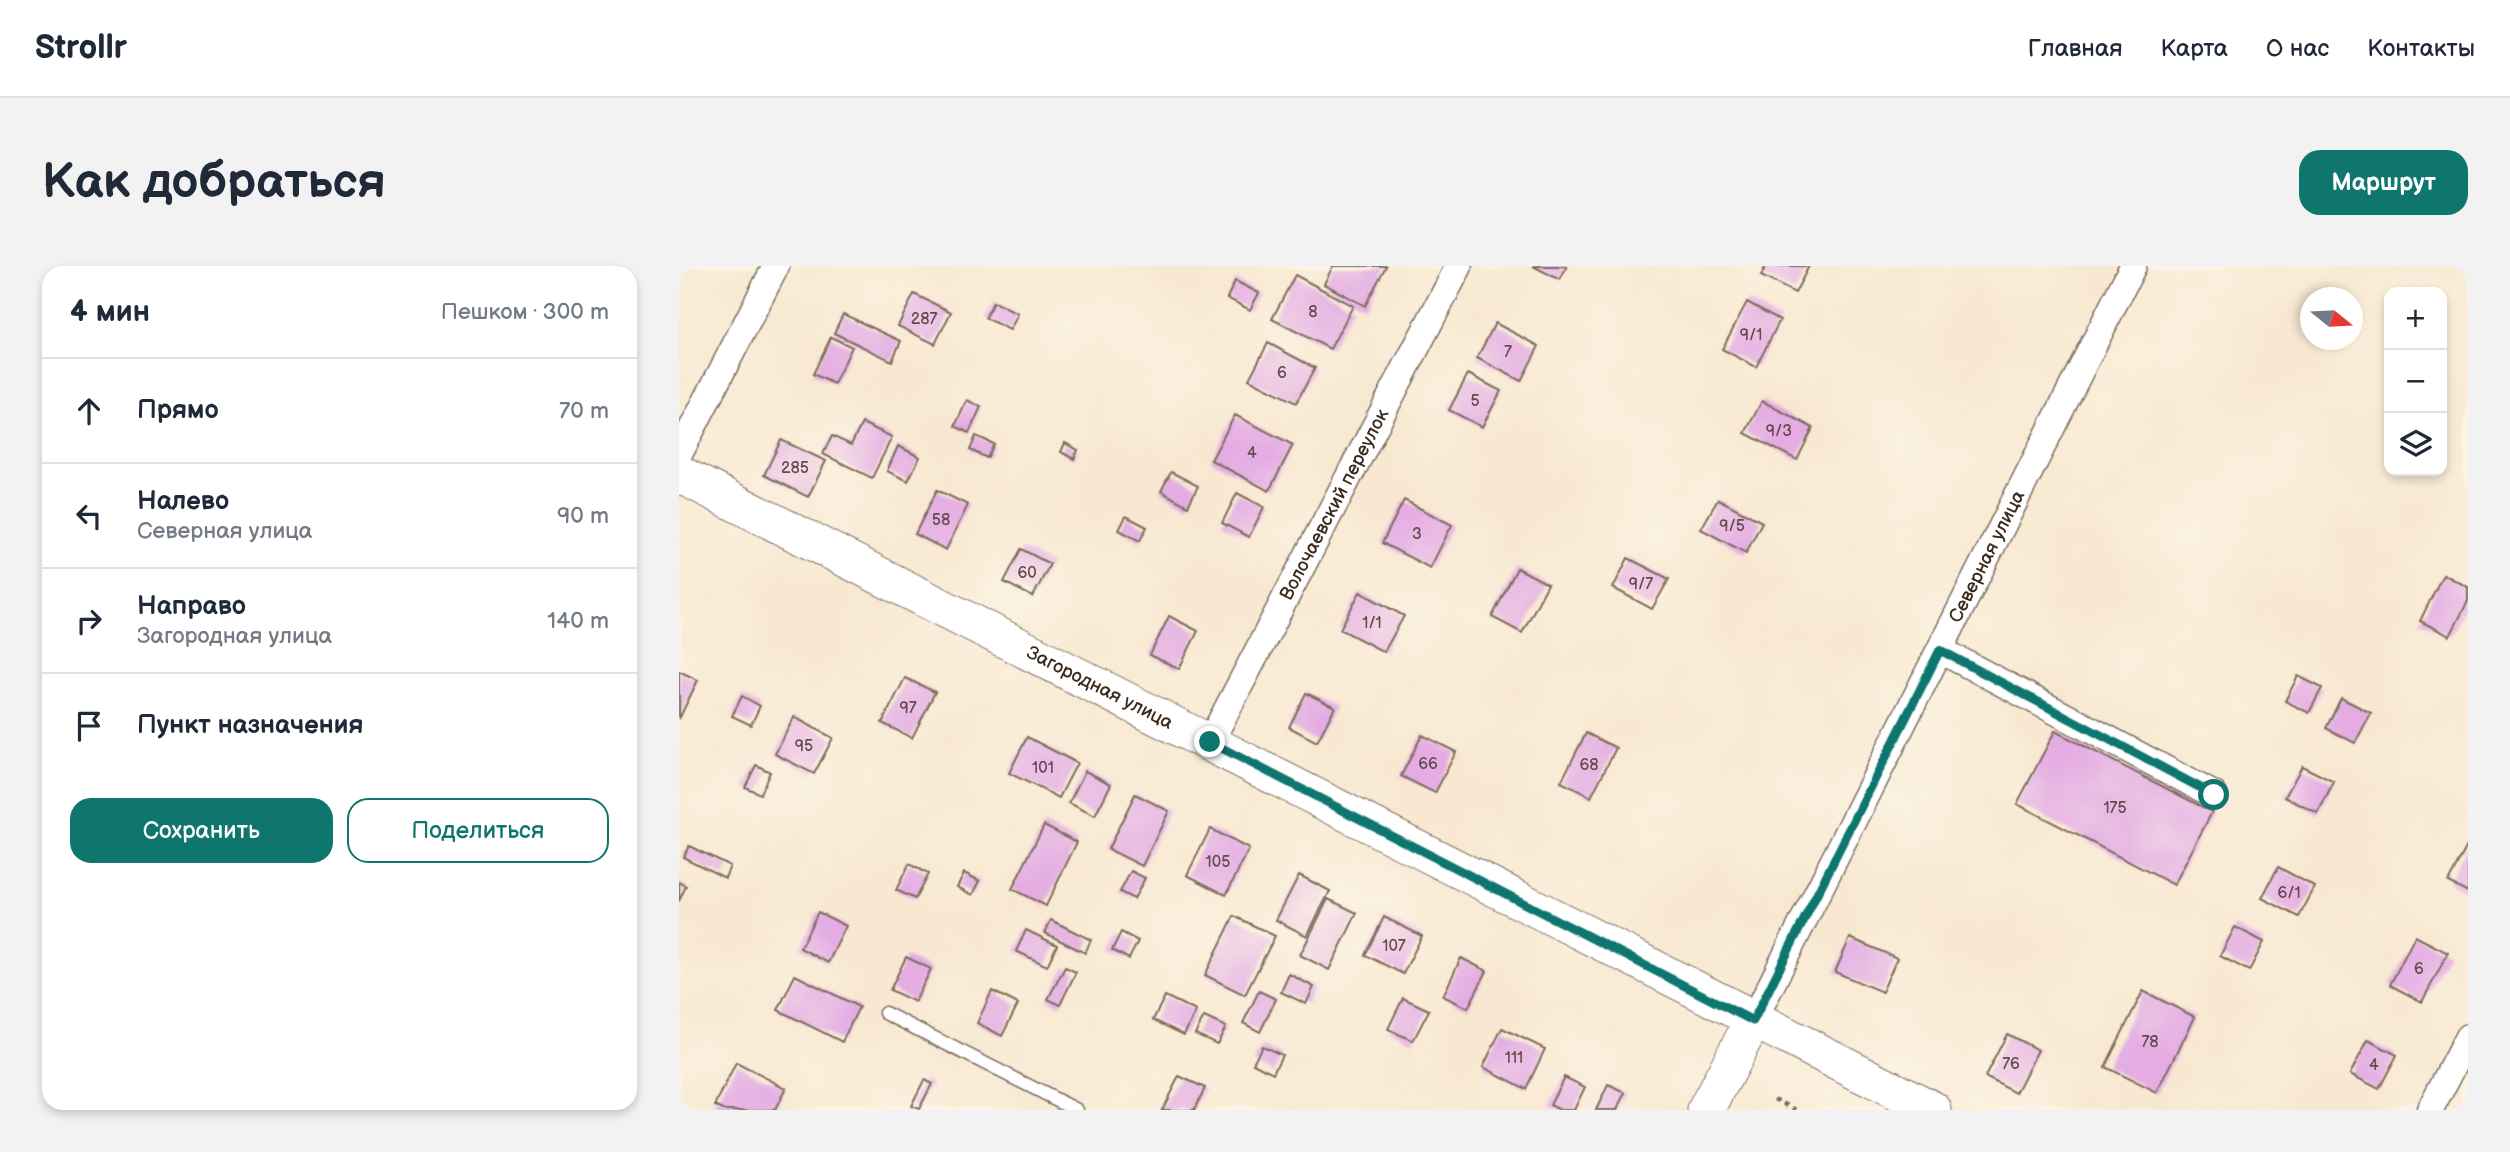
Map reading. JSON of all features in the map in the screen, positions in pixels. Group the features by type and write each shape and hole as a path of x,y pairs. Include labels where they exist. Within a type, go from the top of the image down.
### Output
{"main road":[{"name":"Загородная улица","path":"679,474 1933,1110"},
{"name":"Северная улица","path":"1706,1110 1753,1021"}],"street":[{"path":"679,454 776,266"},
{"name":"Волочаевский переулок","path":"1210,742 1459,266"},
{"name":"Северная улица","path":"1753,1021 2133,266"},
{"path":"1940,650 2214,795"},
{"path":"2430,1110 2468,1037"}],"lane":[{"path":"885,1013 1077,1110"}],"path":[{"path":"1775,1099 1797,1110"}],"building":[{"path":"1333,266 1386,266 1365,306 1324,284"},
{"path":"1533,266 1567,266 1560,280"},
{"path":"1766,266 1809,266 1795,293 1761,276"},
{"path":"1295,275 1353,306 1330,349 1272,319"},
{"path":"1235,281 1259,293 1250,310 1227,298"},
{"path":"914,294 951,312 935,344 898,326"},
{"path":"993,302 1018,314 1010,330 985,318"},
{"path":"1747,302 1780,320 1756,367 1722,349"},
{"path":"843,314 901,341 892,361 834,333"},
{"path":"1495,323 1539,346 1521,381 1477,358"},
{"path":"831,337 852,347 834,384 813,374"},
{"path":"1268,343 1315,368 1296,403 1249,379"},
{"path":"1468,374 1501,391 1482,427 1449,410"},
{"path":"967,400 981,407 969,433 955,426"},
{"path":"1762,401 1813,428 1797,460 1745,433"},
{"path":"1235,415 1293,445 1269,491 1211,460"},
{"path":"862,423 892,437 872,478 823,454 832,436 851,445"},
{"path":"976,436 994,444 987,458 970,450"},
{"path":"781,440 826,461 808,497 764,475"},
{"path":"1065,443 1078,450 1074,459 1061,452"},
{"path":"898,446 920,457 908,481 887,471"},
{"path":"1171,472 1198,486 1188,506 1161,491"},
{"path":"937,490 968,505 946,550 915,534"},
{"path":"1237,493 1264,507 1249,537 1222,523"},
{"path":"1718,499 1762,522 1746,553 1701,529"},
{"path":"1404,500 1452,525 1430,568 1382,543"},
{"path":"1126,516 1147,527 1140,541 1119,530"},
{"path":"1021,549 1050,564 1033,597 1004,582"},
{"path":"1628,558 1669,579 1652,609 1613,588"},
{"path":"1517,568 1548,584 1522,633 1492,617"},
{"path":"2443,574 2468,587 2468,601 2450,636 2420,621"},
{"path":"1360,592 1404,616 1384,652 1340,629"},
{"path":"1169,616 1198,631 1179,669 1150,655"},
{"path":"679,671 698,680 679,719"},
{"path":"2298,676 2322,688 2309,713 2285,701"},
{"path":"905,678 935,692 912,738 882,723"},
{"path":"1306,693 1335,707 1317,742 1289,727"},
{"path":"742,696 760,706 751,725 732,716"},
{"path":"2341,698 2371,713 2355,743 2326,728"},
{"path":"794,717 833,738 814,774 775,754"},
{"path":"2055,731 2212,812 2174,885 2017,804"},
{"path":"1586,733 1616,748 1591,797 1561,782"},
{"path":"1422,735 1456,752 1435,793 1401,776"},
{"path":"1027,737 1077,763 1059,798 1009,773"},
{"path":"756,765 770,772 760,794 745,787"},
{"path":"2302,766 2334,782 2318,814 2285,797"},
{"path":"1085,771 1111,784 1095,816 1069,803"},
{"path":"1135,794 1169,811 1142,866 1108,849"},
{"path":"1044,825 1077,842 1046,906 1012,889"},
{"path":"1210,829 1249,849 1226,895 1187,875"},
{"path":"2468,844 2468,892 2448,882"},
{"path":"689,846 730,866 725,878 683,857"},
{"path":"909,864 928,874 915,899 896,890"},
{"path":"2278,867 2315,887 2299,917 2262,898"},
{"path":"1131,871 1145,878 1134,899 1120,892"},
{"path":"964,873 980,881 973,895 957,887"},
{"path":"1299,875 1330,891 1307,936 1276,920"},
{"path":"679,882 686,886 679,901"},
{"path":"1328,899 1357,913 1329,970 1300,955"},
{"path":"818,912 846,926 828,963 800,948"},
{"path":"1234,916 1275,936 1245,995 1205,975"},
{"path":"1384,917 1422,936 1403,974 1365,955"},
{"path":"1051,920 1091,940 1085,953 1045,933"},
{"path":"2235,927 2264,942 2249,971 2220,956"},
{"path":"1026,930 1057,945 1047,966 1016,951"},
{"path":"1121,932 1138,941 1129,959 1112,950"},
{"path":"2415,936 2448,953 2422,1002 2390,985"},
{"path":"1850,938 1897,958 1882,992 1835,972"},
{"path":"906,957 931,969 915,1002 890,990"},
{"path":"1461,958 1487,971 1468,1008 1443,996"},
{"path":"1065,967 1076,972 1060,1005 1048,999"},
{"path":"1289,974 1314,987 1306,1004 1281,992"},
{"path":"795,975 859,1007 842,1042 778,1010"},
{"path":"992,991 1018,1004 1002,1036 977,1023"},
{"path":"1259,991 1276,999 1260,1032 1243,1023"},
{"path":"2143,991 2195,1017 2157,1093 2105,1067"},
{"path":"1165,996 1196,1011 1184,1035 1153,1020"},
{"path":"1403,998 1429,1010 1413,1041 1388,1029"},
{"path":"1204,1017 1226,1027 1217,1044 1195,1034"},
{"path":"1502,1028 1545,1049 1526,1089 1483,1067"},
{"path":"2007,1034 2038,1050 2016,1093 1985,1077"},
{"path":"2368,1040 2397,1055 2379,1089 2350,1074"},
{"path":"1262,1046 1282,1055 1273,1073 1253,1063"},
{"path":"736,1063 786,1088 775,1110 723,1110 715,1106"},
{"path":"1179,1076 1205,1088 1194,1110 1162,1110"},
{"path":"1564,1077 1585,1087 1574,1110 1560,1110 1550,1105"},
{"path":"924,1080 932,1084 919,1109 911,1106"},
{"path":"1608,1085 1626,1093 1617,1110 1596,1110"}],"route":[{"path":"1210,742 1753,1021 1940,650 2214,795"}]}
